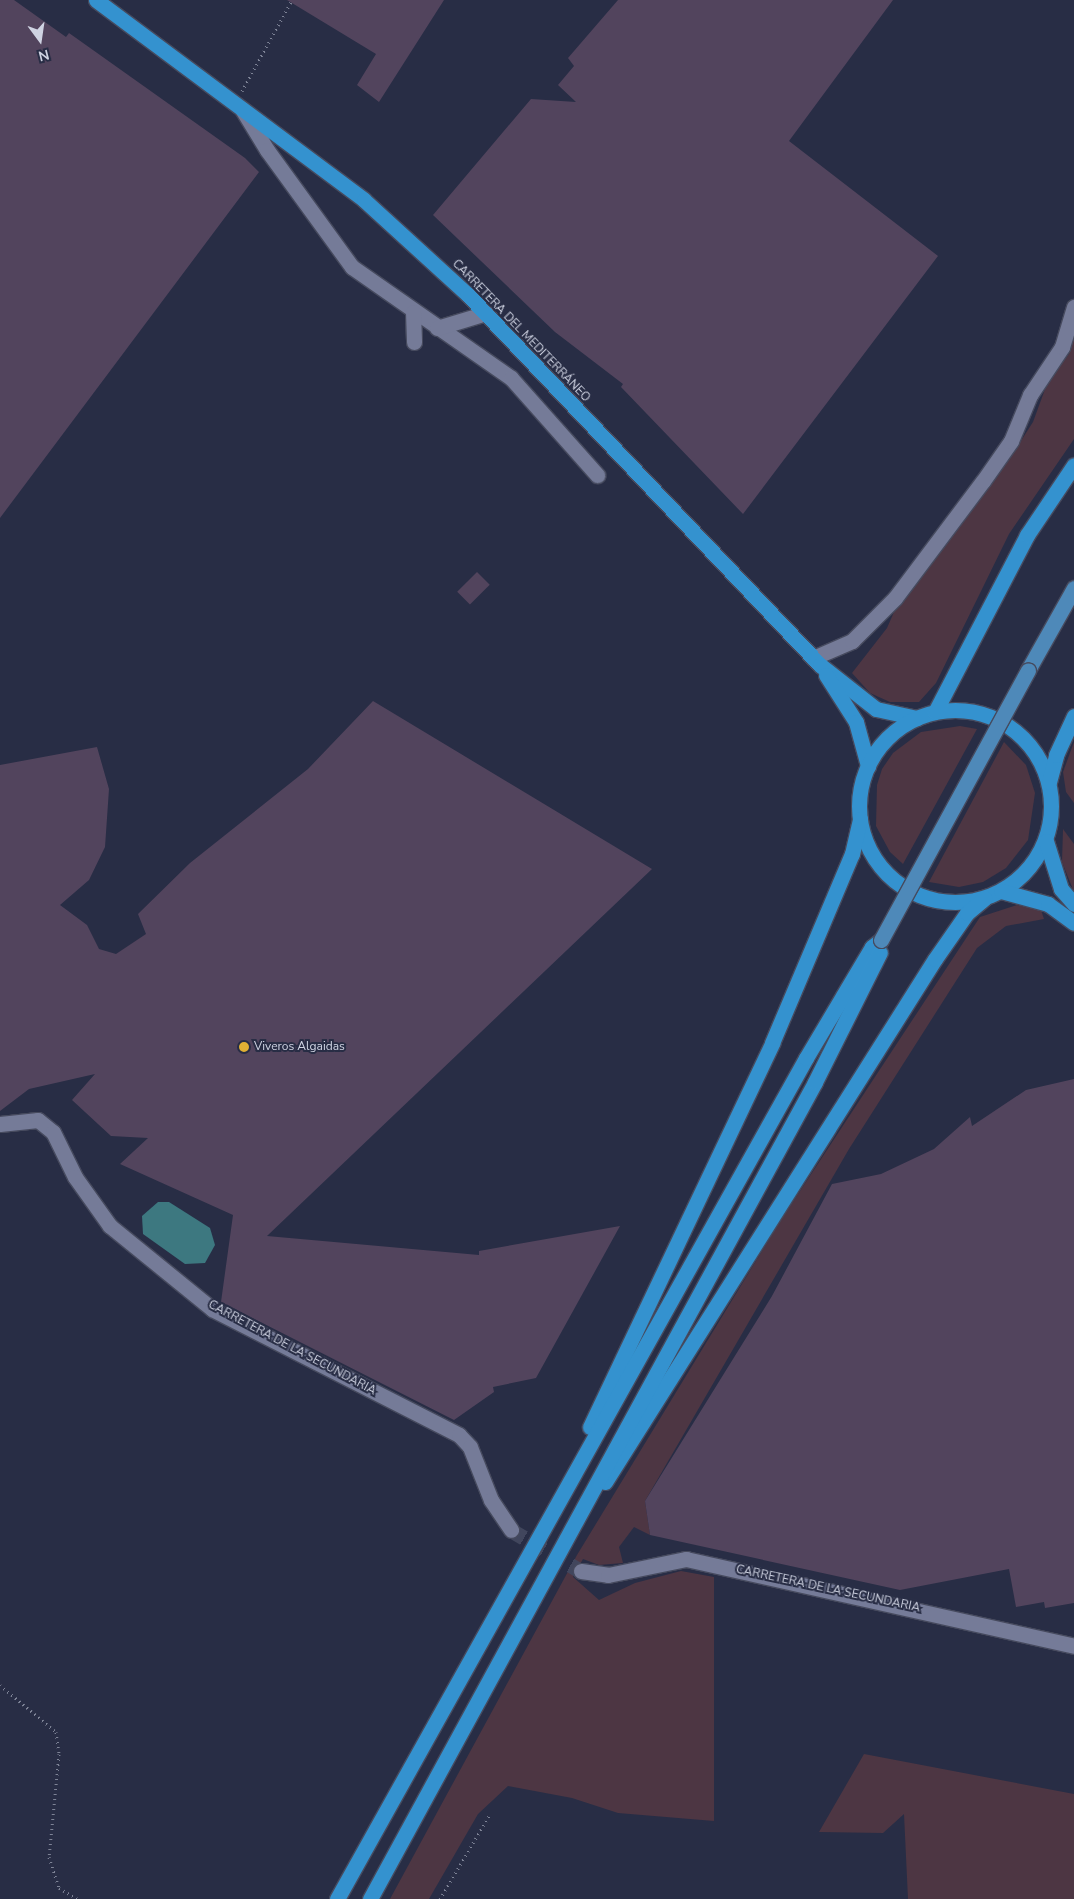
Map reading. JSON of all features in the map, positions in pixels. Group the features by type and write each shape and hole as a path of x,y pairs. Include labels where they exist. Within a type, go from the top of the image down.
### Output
{"highway":[{"name":"CARRETERA DEL MEDITERRÁNEO","path":"96,0 239,102 364,200 486,313 816,662 876,709 917,718"},
{"path":"935,712 1026,535 1074,464"},
{"name":"CARRETERA DEL MEDITERRÁNEO","path":"816,662 856,722 868,766"},
{"path":"558,1500 568,1469 697,1209 768,1052 852,854 860,819 860,792 868,766 886,741 917,718 935,712 964,711 993,718 1010,728 1037,756 1049,782 1052,812 1046,841 1030,866 1001,891 985,898 957,902 929,899 904,888 882,869 867,846 860,819"},
{"path":"1049,782 1056,755 1074,716"},
{"path":"1046,841 1061,889 1074,904"},
{"path":"1001,891 1048,904 1074,923"},
{"path":"370,1899 572,1531 930,966 967,913 985,898"},
{"path":"337,1899 806,1058 872,947 881,940"},
{"path":"572,1531 594,1482 815,1082 880,951 881,940"}],"main road":[{"path":"881,940 1074,588"}],"street":[{"path":"239,102 267,150 352,267 413,312 511,378 596,475"},
{"path":"816,662 852,641 895,598 983,481 1011,441 1030,396 1062,348 1074,306"},
{"path":"413,312 414,342"},
{"path":"437,328 486,313"},
{"name":"CARRETERA DE LA SECUNDARIA","path":"0,1124 38,1120 53,1132 75,1177 110,1226 212,1309 459,1435 470,1447 492,1500 511,1530"},
{"name":"CARRETERA DE LA SECUNDARIA","path":"581,1570 608,1576 686,1559 1074,1646"}],"path":[{"path":"239,102 247,77 292,0"},
{"path":"0,1685 56,1732 58,1754 49,1857 59,1888 78,1899"},
{"path":"440,1899 490,1814"}],"shaded area":[{"path":"1074,336 1074,439 1009,534 936,683 919,702 890,702 870,693 852,673 887,628 897,605 1008,461 1033,422 1048,381 1069,354"},
{"path":"960,726 977,729 903,864 890,852 876,826 877,785 882,769 893,753 921,732"},
{"path":"1004,742 1026,765 1035,793 1028,840 1006,868 983,882 959,887 929,882"},
{"path":"1074,742 1074,803 1066,792 1063,772"},
{"path":"1063,829 1074,844 1074,892 1062,862"},
{"path":"1017,905 1041,910 1044,919 1006,926 977,948 849,1149 645,1501 650,1535 634,1527 619,1547 623,1563 599,1565 583,1559 573,1577 599,1600 635,1583 681,1571 714,1577 714,1821 618,1813 572,1798 508,1786 478,1814 429,1899 390,1899 577,1555 779,1223 980,917"},
{"path":"158,1202 169,1202 210,1228 215,1245 205,1263 185,1264 143,1234 142,1216"},
{"path":"864,1754 1074,1794 1074,1899 908,1899 904,1814 883,1833 819,1832"}],"building":[{"path":"0,0 14,0 66,37 69,33 245,158 259,172 0,518"},
{"path":"287,0 444,0 379,102 357,85 376,54"},
{"path":"618,0 893,0 789,141 938,256 743,514 621,387 623,384 555,332 433,215 531,99 576,102 558,85 574,66 568,58"},
{"path":"477,572 490,585 470,605 457,592"},
{"path":"373,701 652,869 267,1236 479,1255 479,1251 620,1226 536,1378 493,1387 494,1392 454,1420 221,1302 233,1215 120,1164 148,1138 111,1136 72,1100 95,1074 29,1089 0,1111 0,765 97,747 109,789 105,847 89,880 60,905 87,925 99,949 116,954 146,934 138,914 190,863 308,769"},
{"path":"1074,1079 1074,1603 1045,1608 1044,1602 1016,1607 1009,1569 900,1590 650,1535 645,1501 772,1296 832,1184 881,1174 934,1149 970,1117 972,1126 1026,1090"}],"tunnel":[{"path":"511,1530 581,1571"}],"place":[{"name":"Viveros Algaidas","path":"244,1047"}]}
